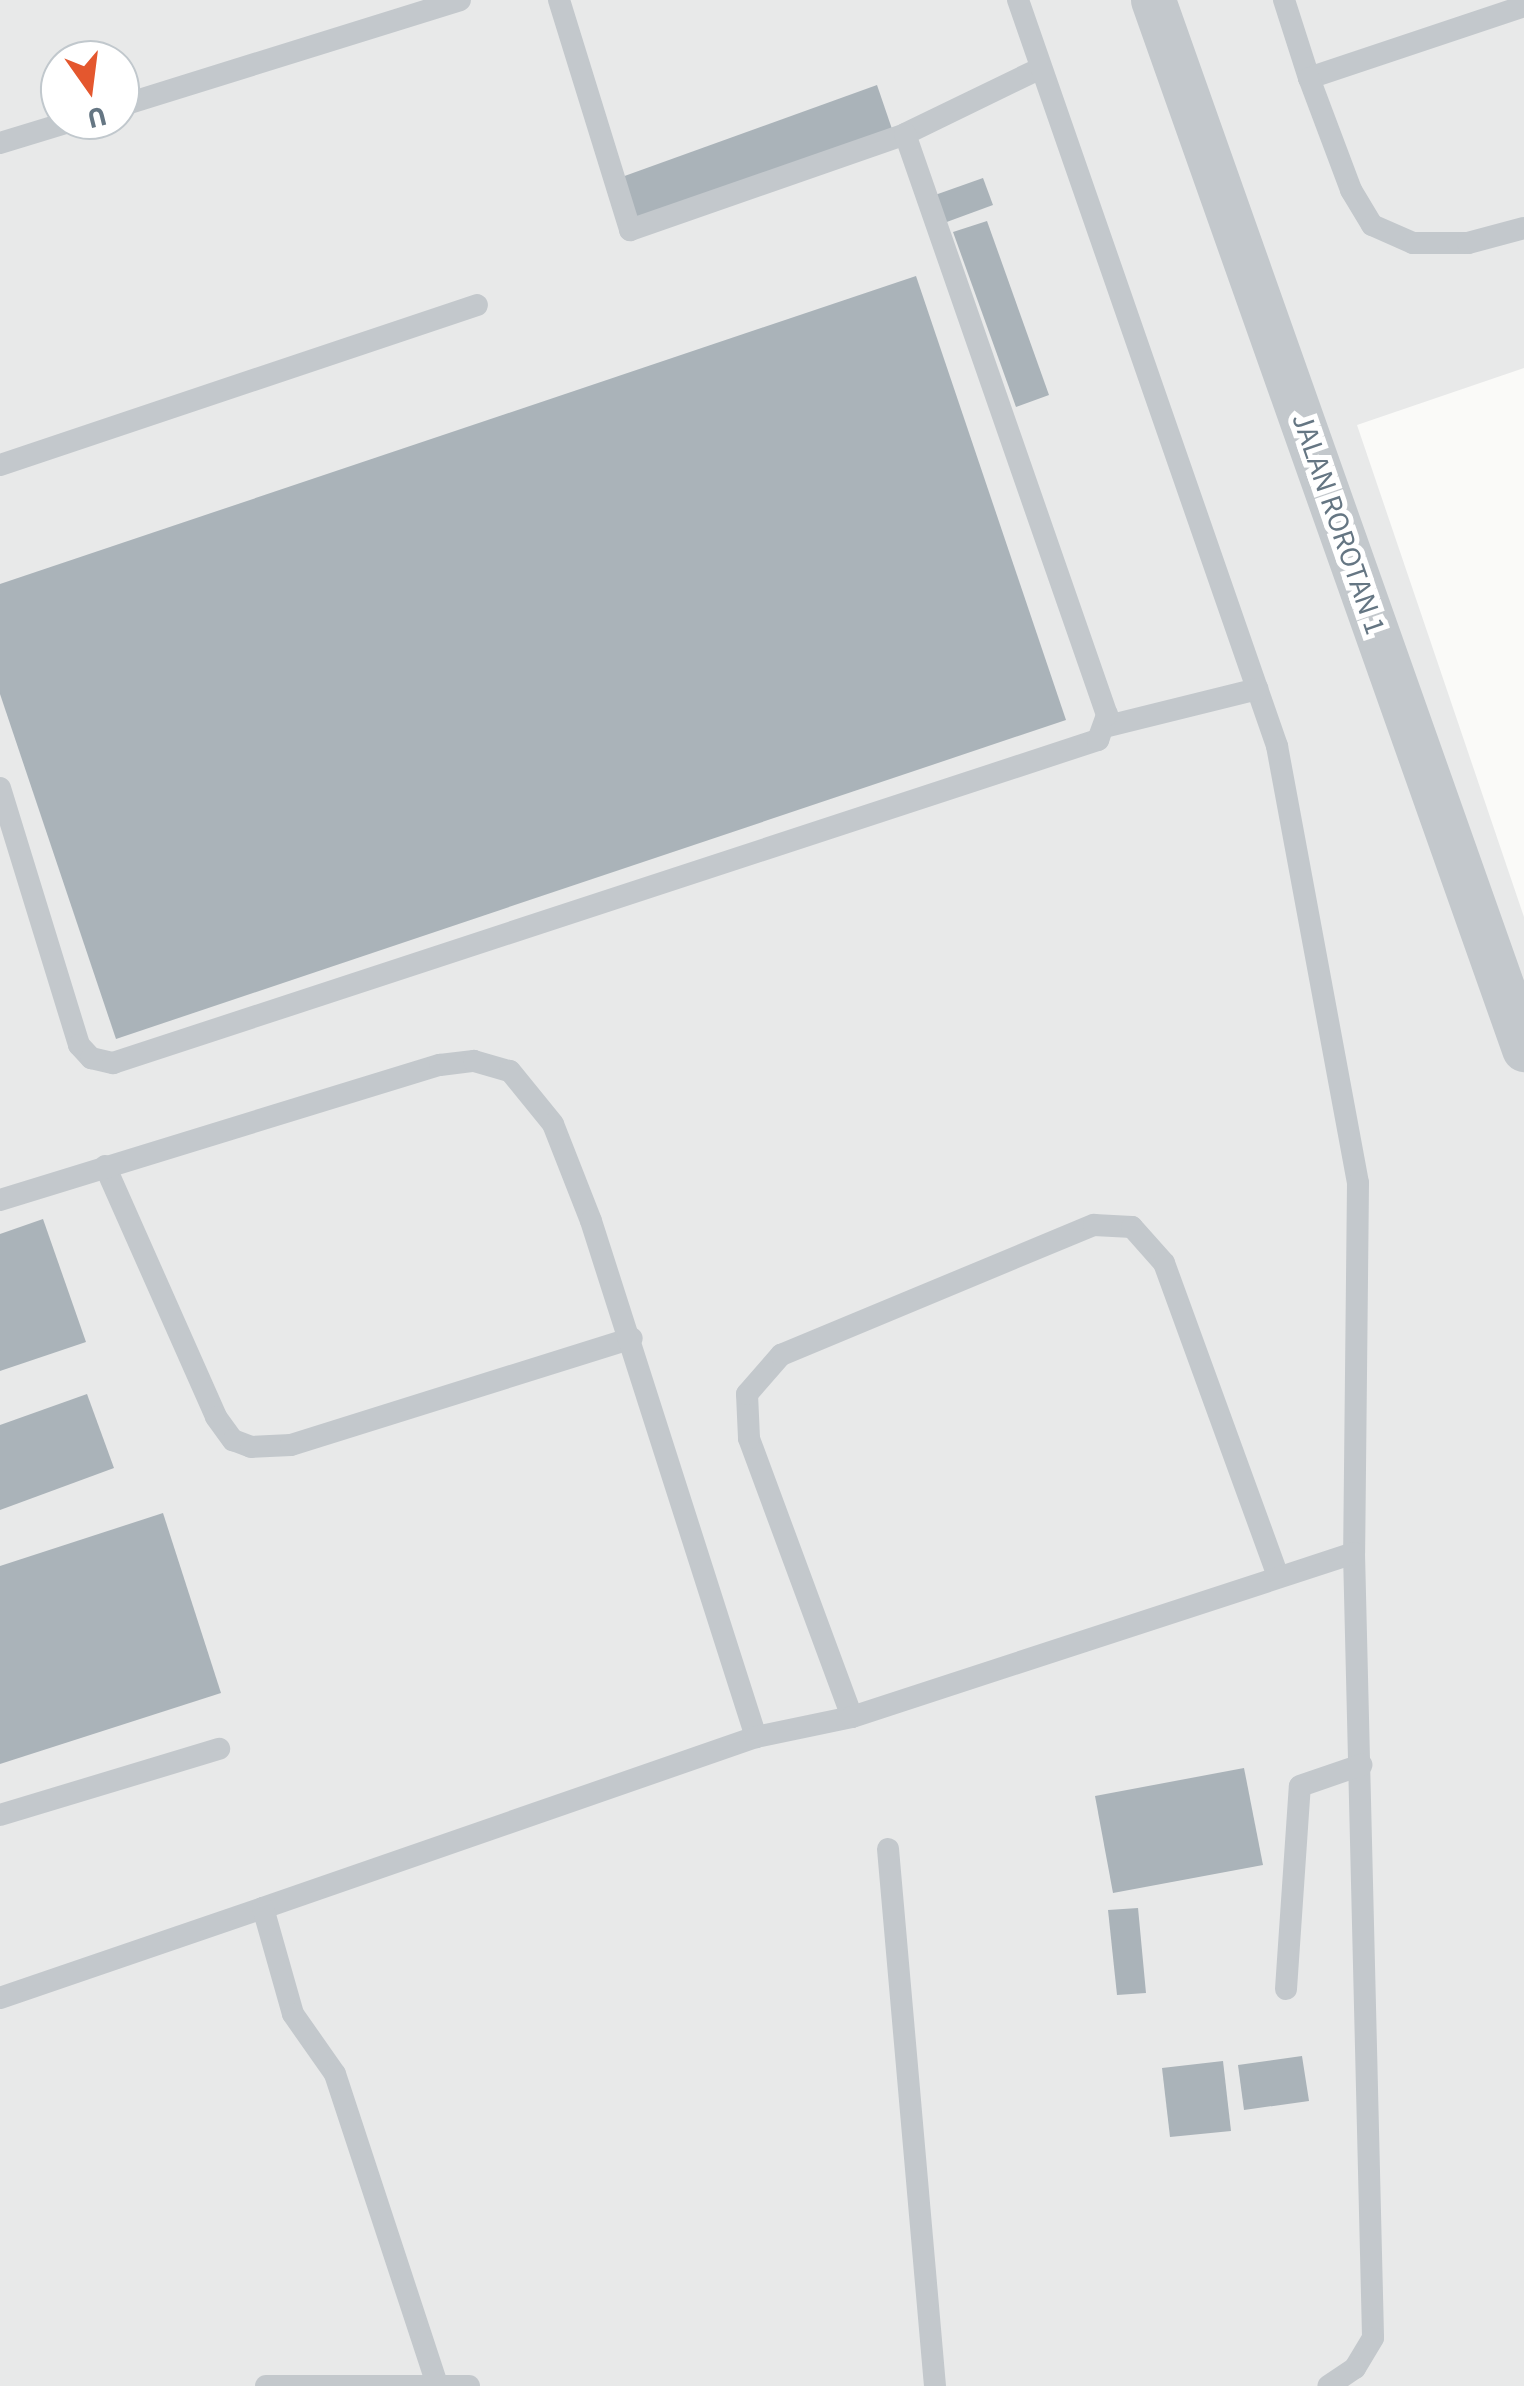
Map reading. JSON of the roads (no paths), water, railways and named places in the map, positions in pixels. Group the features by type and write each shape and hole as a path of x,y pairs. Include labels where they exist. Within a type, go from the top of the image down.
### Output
{"street":[{"name":"JALAN ROROTAN 1","path":"1153,0 1524,1049"}],"lane":[{"path":"140,100 460,0"},
{"path":"559,0 630,230 905,134 1042,68"},
{"path":"1018,0 1277,746 1358,1183 1354,1553 1374,2338 1355,2368 1328,2386"},
{"path":"1284,0 1351,190 1372,225 1413,243 1468,244 1524,228"},
{"path":"1310,78 1524,6"},
{"path":"0,143 40,131"},
{"path":"905,134 1108,726"},
{"path":"0,465 477,306"},
{"path":"0,788 79,1045 91,1058 113,1063 1091,744 1108,726 1258,689"},
{"path":"0,1200 440,1065 474,1061 510,1071 552,1124 632,1338 756,1738"},
{"path":"105,1166 216,1417 233,1440 251,1447 291,1445 632,1338"},
{"path":"852,1717 749,1438 747,1394 781,1355 1094,1225 1132,1227 1164,1264 1278,1576"},
{"path":"0,1998 756,1738 852,1717 1354,1553"},
{"path":"0,1815 219,1749"},
{"path":"1286,1989 1300,1786 1361,1765"},
{"path":"888,1849 936,2386"},
{"path":"262,1908 293,2014 336,2074 437,2385"},
{"path":"266,2386 469,2386"}]}
